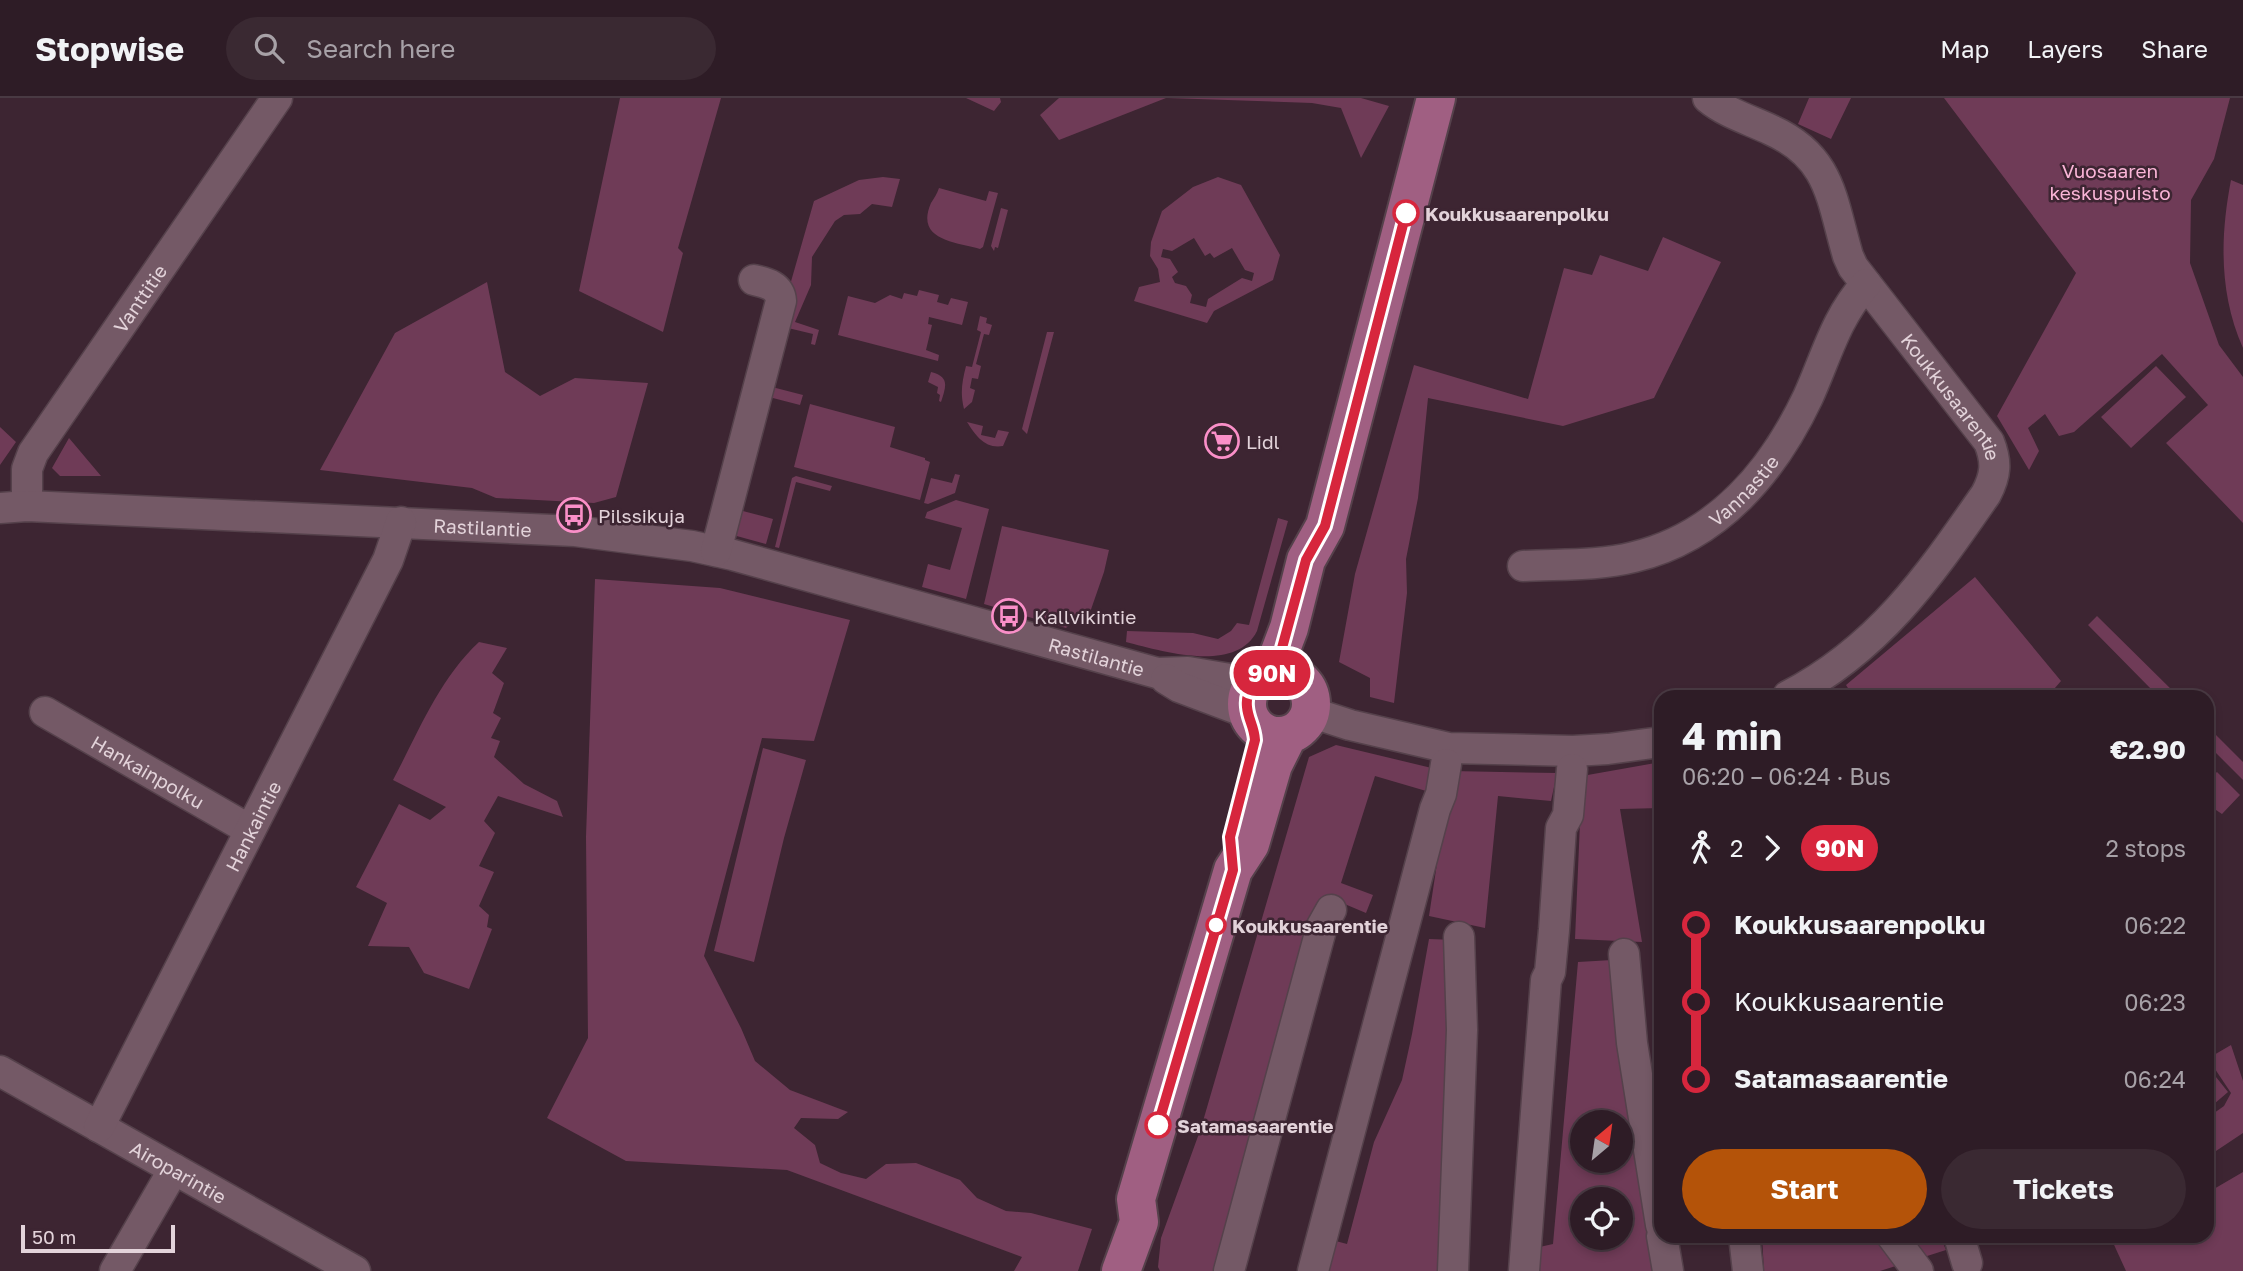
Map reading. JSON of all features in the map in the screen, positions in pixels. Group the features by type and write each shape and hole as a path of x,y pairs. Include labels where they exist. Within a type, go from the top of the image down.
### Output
{"main road":[{"path":"1109,1271 1108,1262 1121,1217 1136,1199 1233,870 1250,844 1273,765 1276,704 1302,668 1328,565 1325,526 1436,98"},
{"path":"1121,1271 1139,1222 1136,1199"}],"street":[{"name":"Vanttitie","path":"13,507 33,453 277,98"},
{"name":"Koukkusaarentie","path":"1709,98 1730,111 1793,140 1808,153 1829,189 1848,256 1866,284 1989,442 1995,457 1993,481 1903,607 1846,659 1797,690"},
{"path":"716,551 780,301 780,295 773,286 754,280"},
{"name":"Vannastie","path":"1523,566 1636,557 1705,526 1727,510 1761,475 1785,440 1812,387 1840,318 1866,284"},
{"name":"Rastilantie","path":"13,507 575,531 716,551 1157,673 1188,672 1276,704"},
{"name":"Hankaintie","path":"99,1127 388,560 401,522"},
{"path":"1276,704 1350,725 1449,748 1573,751 1654,742"},
{"name":"Hankainpolku","path":"45,712 250,830"},
{"path":"1312,1271 1441,794 1446,764"},
{"path":"1524,1271 1546,980 1550,972 1561,828 1568,815 1572,769"},
{"path":"1229,1271 1322,926 1331,910"},
{"path":"1453,1271 1462,1030 1460,937"},
{"path":"1624,954 1632,1043 1654,1181"},
{"name":"Airoparintie","path":"0,1071 355,1271"},
{"path":"115,1271 174,1169"},
{"path":"1663,1243 1668,1271"},
{"path":"1745,1243 1748,1271"},
{"path":"1897,1243 1918,1271"}],"green space":[{"path":"620,98 721,98 678,248 683,253 663,332 579,291"},
{"path":"966,98 1000,98 1001,102 994,111"},
{"path":"1059,98 1166,98 1059,140 1040,115"},
{"path":"1167,98 1361,98 1389,106 1361,158 1341,108 1312,103"},
{"path":"1809,98 1851,98 1831,139 1798,124"},
{"name":"Vuosaaren keskuspuisto","path":"1944,98 2230,98 2214,159 2191,200 2190,263 2219,345 2243,377 2243,523 2166,443 2208,405 2162,354 2074,432 2059,436 2045,414 2028,428 2039,451 2029,470 1997,416 2076,273"},
{"path":"883,177 900,179 892,207 872,204 860,214 844,215 835,221 812,257 811,285 795,322 819,330 815,345 811,344 813,334 788,328 788,292 814,201 859,180"},
{"path":"1218,177 1241,185 1280,255 1273,280 1214,311 1207,323 1134,301 1139,287 1160,282 1158,269 1150,256 1151,242 1162,211 1193,187","holes":["1194,238 1205,256 1210,253 1214,258 1232,248 1245,270 1254,273 1252,281 1242,278 1208,299 1206,307 1190,303 1192,295 1186,286 1175,283 1172,277 1178,272 1170,259 1161,257 1163,249 1172,251"]},
{"path":"2231,180 2243,185 2243,348 2229,307 2224,265 2225,223"},
{"path":"939,188 986,201 989,191 998,193 983,247 980,249 949,241 933,232 928,225 927,215"},
{"path":"1001,208 1008,210 998,248 995,247 994,251 991,246"},
{"path":"1663,237 1721,262 1654,398 1563,426 1428,398 1418,498 1406,559 1407,593 1394,703 1370,697 1370,678 1339,662 1355,574 1414,365 1528,399 1564,268 1592,275 1600,255 1648,271"},
{"path":"487,282 505,372 540,396 575,378 648,383 616,497 594,503 496,498 472,488 320,470 395,333"},
{"path":"919,290 939,295 937,302 948,305 951,298 968,302 962,325 929,317 928,324 932,325 926,350 939,355 938,361 838,335 848,296 875,303 890,295 902,299 904,293 917,296"},
{"path":"980,316 987,318 986,323 992,325 989,335 984,334 976,364 981,366 978,379 972,378 970,388 975,390 972,402 964,409 963,377 966,366 972,367 981,332 977,330"},
{"path":"1047,332 1054,332 1027,434 1022,429"},
{"path":"2156,366 2186,397 2131,448 2101,417"},
{"path":"931,372 944,379 941,402 937,393 938,387 928,382"},
{"path":"772,387 803,395 800,405 769,397"},
{"path":"810,404 895,427 890,447 930,462 920,500 794,467"},
{"path":"967,422 983,426 981,435 995,438 998,430 1009,432 1003,446 986,443"},
{"path":"0,427 16,442 0,465"},
{"path":"69,438 101,476 60,476 52,468"},
{"path":"955,474 960,475 955,493 928,504 924,503 931,478 952,483"},
{"path":"796,476 832,486 830,491 796,482 779,548 775,547 792,478"},
{"path":"956,500 989,509 966,599 922,587 928,564 950,570 962,528 925,518 927,512"},
{"path":"739,510 773,519 766,544 733,535"},
{"path":"1278,518 1288,521 1257,631 1247,644 1233,652 1197,656 1126,642 1127,631 1193,633 1218,639 1231,631 1237,623 1249,625"},
{"path":"1002,526 1109,550 1087,621 1072,622 1066,628 984,604"},
{"path":"1975,577 2061,681 2053,690 1849,690 1846,685"},
{"path":"595,579 720,588 850,620 814,741 762,738 704,956 755,1061 790,1090 848,1112 838,1119 801,1118 794,1128 815,1145 820,1163 841,1173 866,1179 886,1164 916,1163 960,1180 977,1198 1006,1211 1031,1213 1092,1229 1078,1271 1014,1271 1022,1257 787,1170 626,1161 547,1118 588,1038 586,837"},
{"path":"2097,616 2172,690 2152,690 2088,625"},
{"path":"479,642 507,648 492,673 504,683 493,713 501,718 491,738 500,741 494,757 524,784 557,801 563,817 498,796 484,821 495,833 479,866 494,872 479,906 489,915 487,927 492,929 469,989 424,973 409,947 368,946 387,903 356,887 399,804 430,820 446,807 393,780 441,690"},
{"path":"2214,733 2243,762 2243,780 2214,751"},
{"path":"1336,745 1440,770 1433,793 1375,776 1341,883 1373,895 1366,913 1328,897 1225,1271 1160,1271 1158,1267 1161,1238 1201,1128 1309,757"},
{"path":"763,748 806,760 754,962 714,951"},
{"path":"1654,763 1654,808 1620,809 1642,942 1575,939 1582,776"},
{"path":"1451,771 1557,773 1551,801 1498,796 1485,928 1429,916"},
{"path":"2217,772 2240,795 2222,814 2214,809 2214,774"},
{"path":"1429,939 1455,940 1449,1172 1438,1271 1322,1271 1332,1240 1347,1244 1374,1142 1402,1080"},
{"path":"1612,960 1631,1110 1570,1110 1570,1173 1633,1173 1633,1123 1652,1271 1533,1271 1535,1248 1553,1244 1578,962"},
{"path":"2231,1045 2243,1081 2243,1133 2214,1152 2214,1113 2224,1106 2231,1093 2214,1070 2214,1055"},
{"path":"2214,1074 2228,1092 2214,1104"},
{"path":"2243,1172 2243,1271 2126,1271 2113,1243 2214,1243 2214,1189"},
{"path":"1762,1243 1943,1243 1946,1250 1880,1271 1764,1271"}],"bus line":[{"name":"90N","path":"1158,1125 1233,870 1230,837 1255,740 1254,725 1247,707 1248,695 1254,683 1272,673 1279,659 1306,560 1325,526 1406,213"}],"place":[{"name":"Koukkusaarenpolku","path":"1406,213"},
{"name":"Lidl","path":"1222,441"},
{"name":"Pilssikuja","path":"574,515"},
{"name":"Kallvikintie","path":"1009,616"},
{"name":"Koukkusaarentie","path":"1216,925"},
{"name":"Satamasaarentie","path":"1158,1125"}]}
